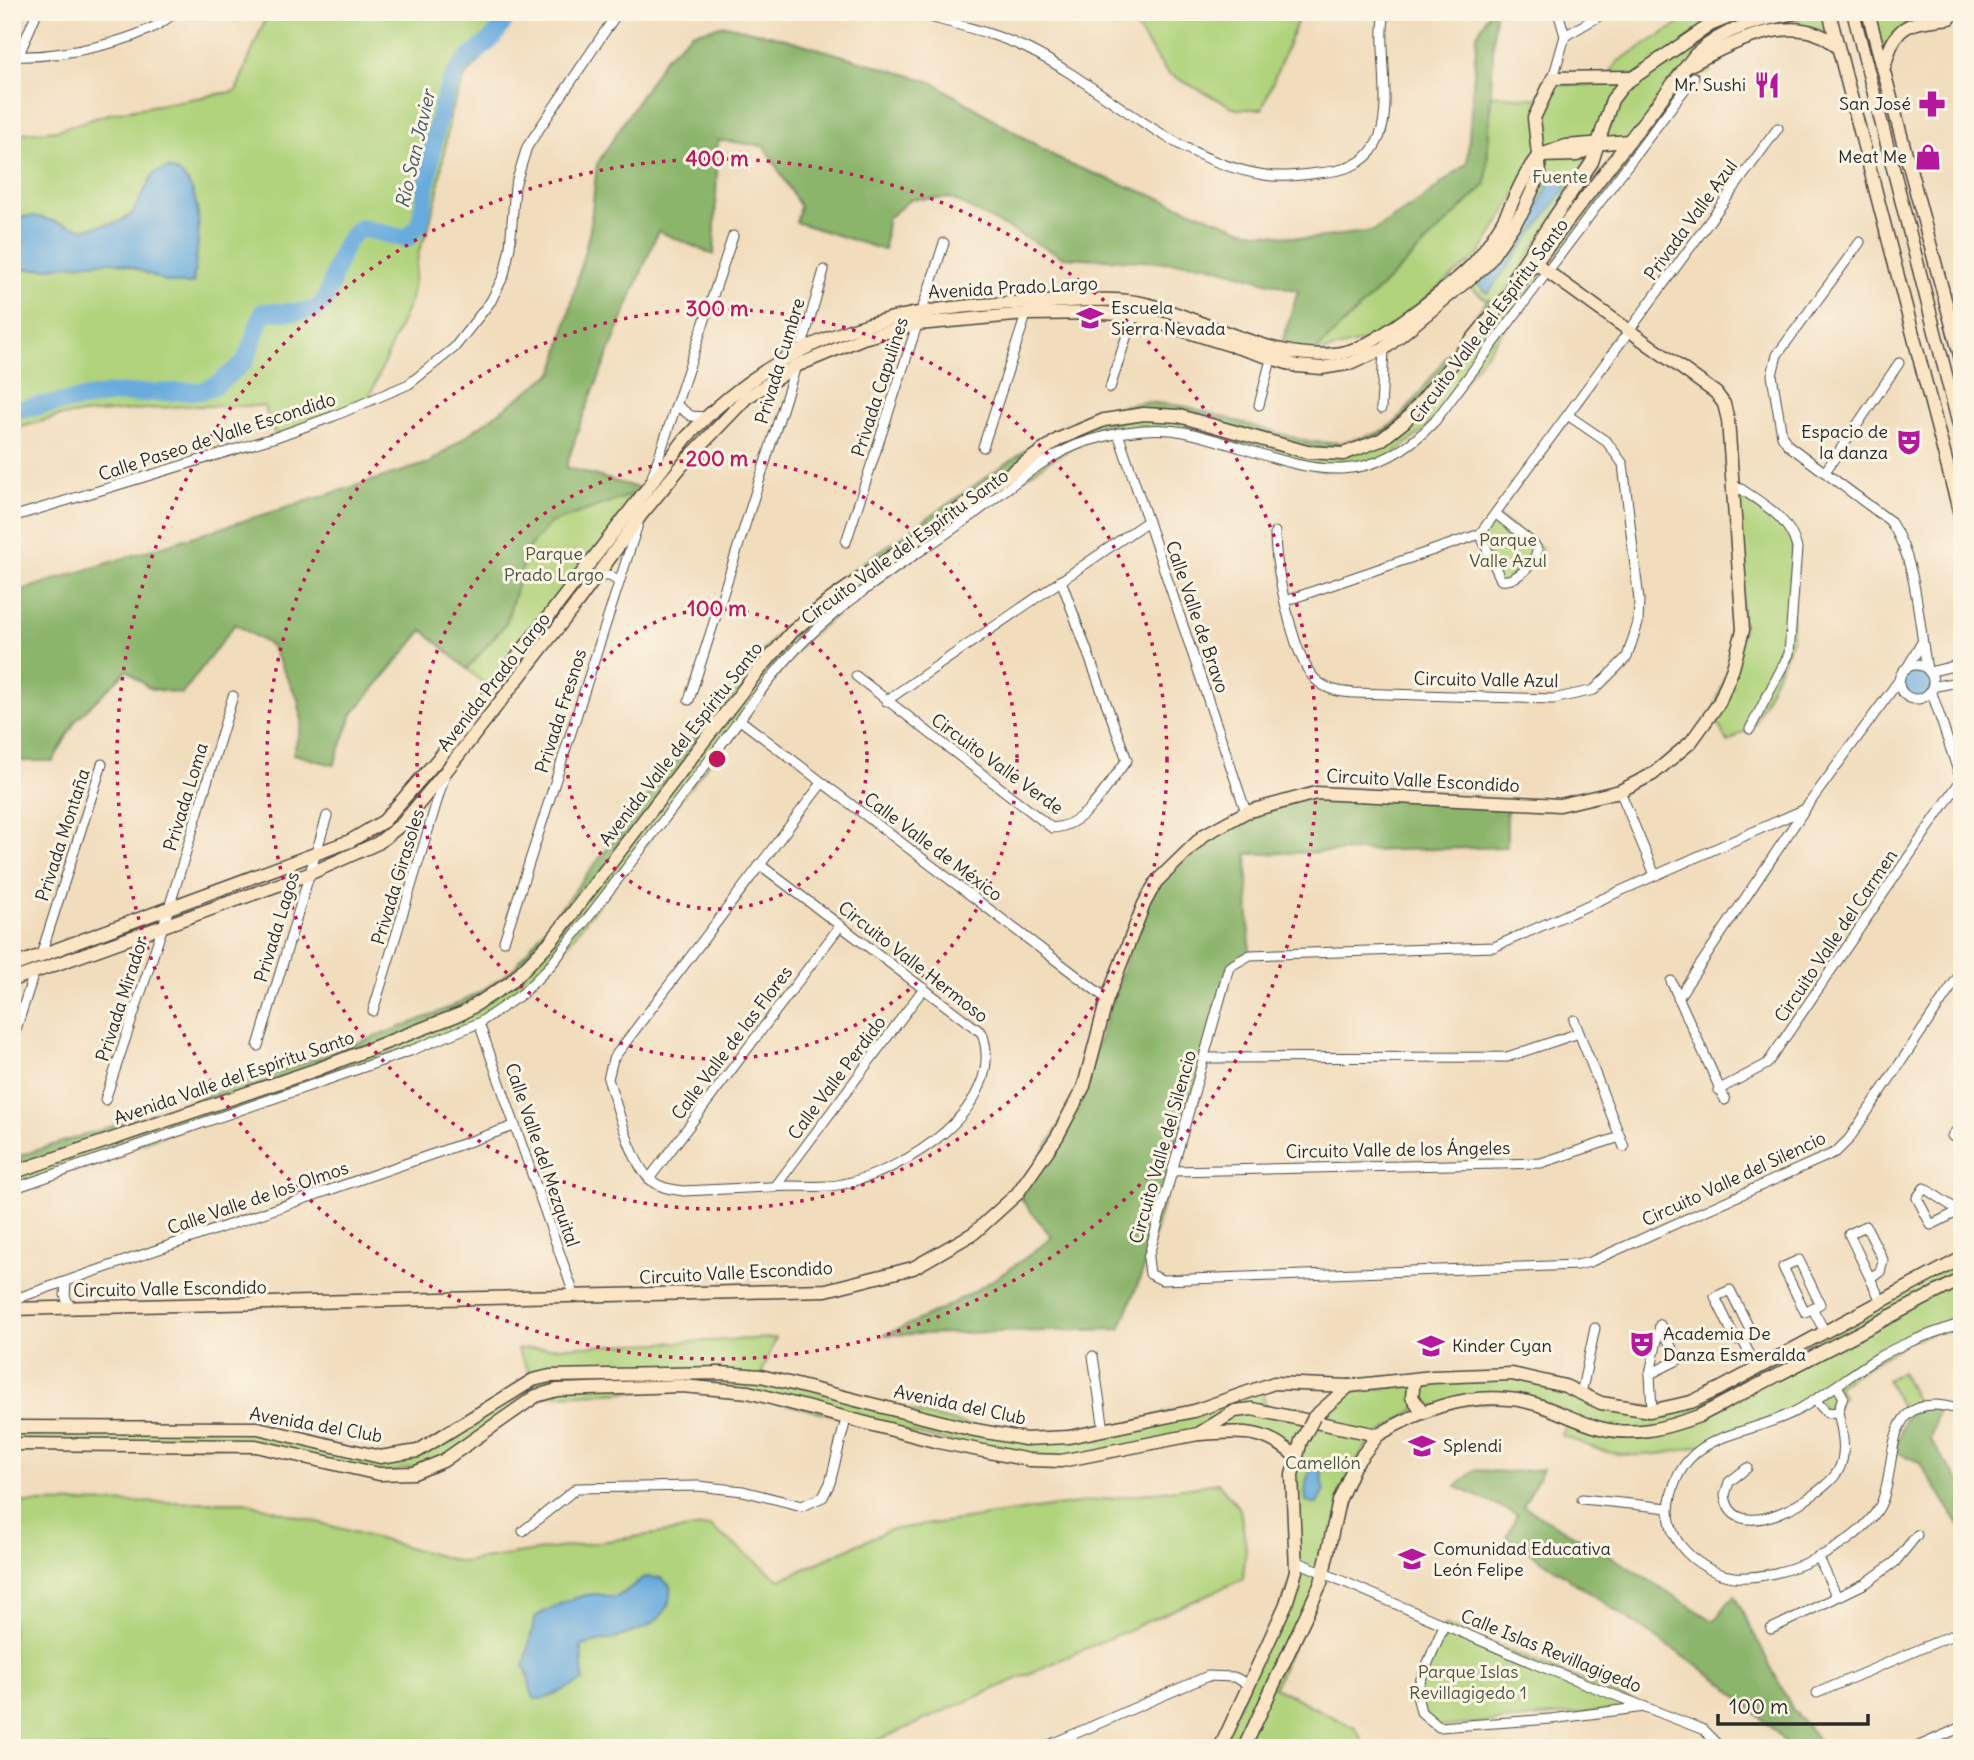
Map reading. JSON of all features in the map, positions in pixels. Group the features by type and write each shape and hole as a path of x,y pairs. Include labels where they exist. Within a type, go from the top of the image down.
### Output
{"street":[{"path":"37,12 15,57 61,54 99,45 140,32 175,12"},
{"name":"Calle Paseo de Valle Escondido","path":"12,517 264,441 334,416 409,384 454,348 491,302 504,275 510,247 515,186 527,146 618,12"},
{"path":"912,12 1026,48 1152,129 1230,167 1268,176 1337,172 1363,162 1378,142 1383,120 1381,50 1385,12"},
{"path":"1558,12 1565,36 1551,81 1534,118 1538,156 1577,155 1589,152 1600,143 1629,141"},
{"path":"1565,36 1606,12"},
{"path":"1710,25 1716,12"},
{"name":"Avenida Valle del Espíritu Santo","path":"12,1173 318,1069 463,1013 511,982 552,940 753,677 792,632 830,600 1059,439 1104,420 1144,414 1179,416 1307,452 1343,454 1381,440 1405,421 1496,307 1583,179 1600,143 1612,100 1628,80 1710,25 1742,12"},
{"name":"Avenida Valle del Espíritu Santo","path":"1496,307 1540,267 1680,71 1709,41 1733,28 1801,12"},
{"path":"1829,12 1962,522"},
{"path":"1853,12 1962,437"},
{"path":"1933,12 1956,19"},
{"path":"1867,67 1870,18"},
{"path":"1870,18 1962,363"},
{"path":"1885,67 1891,43 1900,30 1912,23 1956,19"},
{"path":"1680,71 1745,39 1782,31 1819,33 1838,47"},
{"name":"Circuito Valle del Espíritu Santo","path":"12,1189 410,1051 479,1023 522,994 551,965 806,639 834,615 1046,462 1085,441 1118,433 1182,432 1289,464 1323,471 1354,470 1389,458 1418,439 1435,421 1540,267 1694,77"},
{"path":"1551,81 1628,80"},
{"name":"Privada Valle Azul","path":"1629,331 1778,128"},
{"name":"Avenida Prado Largo","path":"12,966 350,841 384,821 445,751 705,417 765,369 863,324 922,310 1028,308 1136,309 1272,353 1297,366 1322,368 1352,363 1384,348 1397,330 1469,267 1503,222 1538,156"},
{"name":"Privada Fresnos","path":"504,941 648,490 733,236"},
{"path":"1860,242 1773,365 1782,436 1788,445 1890,522 1900,536 1909,564 1922,642 1939,716 1961,781"},
{"name":"Privada Capulines","path":"846,541 944,243"},
{"name":"Circuito Valle Escondido","path":"12,1309 826,1290 912,1268 974,1233 1017,1194 1057,1137 1084,1086 1107,999 1156,881 1204,835 1246,812 1316,793 1560,806 1620,791 1653,774 1692,741 1719,703 1733,668 1743,630 1735,485 1724,404 1716,393 1540,267"},
{"name":"Privada Cumbre","path":"689,700 824,270"},
{"path":"983,446 1028,308"},
{"name":"Avenida Prado Largo","path":"12,980 309,874 378,843 402,824 446,771 598,576 641,515 723,418 746,397 796,366 863,338 918,324 1028,308"},
{"path":"1110,388 1136,309"},
{"name":"Avenida Prado Largo","path":"1272,353 1329,355 1357,349 1397,330"},
{"path":"1285,601 1480,534 1629,331"},
{"path":"1381,409 1384,348"},
{"path":"1259,405 1272,353"},
{"path":"1825,472 1899,363"},
{"path":"676,405 691,416 705,417"},
{"name":"Circuito Valle Azul","path":"1275,531 1276,565 1307,669 1326,687 1339,692 1553,699 1594,690 1627,657 1638,623 1628,482 1616,452 1607,442 1569,416"},
{"name":"Calle Valle de Bravo","path":"1118,433 1246,812"},
{"path":"1735,485 1784,519 1793,531 1797,548 1789,654 1750,729"},
{"path":"1480,534 1501,580 1513,578 1534,560 1537,549 1534,544 1496,514"},
{"path":"886,701 1148,522"},
{"path":"598,576 610,576 619,582"},
{"name":"Circuito Valle Verde","path":"856,676 1052,828 1067,827 1082,817 1126,760 1062,580"},
{"path":"1678,998 1805,809 1900,678 1922,642"},
{"path":"1920,698 1931,679 1962,664"},
{"path":"1906,669 1916,666 1931,679 1962,681"},
{"path":"1931,679 1962,669"},
{"path":"1931,679 1962,675"},
{"path":"1900,678 1906,695"},
{"name":"Privada Loma","path":"169,908 233,695"},
{"path":"1883,701 1906,695 1920,698 1939,716"},
{"name":"Calle Valle de México","path":"740,720 1107,999"},
{"name":"Privada Girasoles","path":"373,1011 446,771 445,751"},
{"name":"Privada Montaña","path":"12,1042 102,764"},
{"name":"Circuito Valle del Carmen","path":"1718,1090 1767,1064 1961,781"},
{"path":"649,1179 638,1162 608,1079 608,1069 822,783"},
{"path":"1620,791 1655,875"},
{"name":"Circuito Valle del Silencio","path":"1805,809 1494,947 1250,955 1238,959 1229,967 1148,1258 1150,1274 1162,1280 1577,1265 1836,1152 1849,1139 1962,971"},
{"name":"Privada Lagos","path":"258,1046 327,816"},
{"name":"Circuito Valle Hermoso","path":"649,1179 664,1188 683,1191 842,1185 884,1170 930,1144 959,1121 984,1078 988,1051 982,1033 759,864"},
{"name":"Privada Mirador","path":"105,1100 169,908"},
{"name":"Calle Valle de las Flores","path":"649,1179 840,926"},
{"path":"1671,981 1718,1090 1725,1100"},
{"name":"Calle Valle Perdido","path":"775,1187 923,988"},
{"name":"Circuito Valle de los Ángeles","path":"1173,1171 1541,1163 1622,1142 1574,1020"},
{"name":"Calle Valle del Mezquital","path":"479,1023 575,1297"},
{"path":"1204,1058 1507,1057 1579,1033"},
{"path":"1962,1124 1952,1136 1962,1142"},
{"name":"Calle Valle de los Olmos","path":"12,1300 514,1126"},
{"path":"1924,1188 1960,1212 1931,1225 1917,1198 1924,1188"},
{"path":"1870,1277 1880,1272 1883,1260 1866,1226 1849,1234 1881,1301"},
{"name":"Avenida del Club","path":"12,1427 258,1428 380,1457 418,1451 533,1380 574,1376 721,1373 761,1376 970,1429 1025,1439 1069,1437 1194,1411 1262,1385 1343,1387 1512,1374 1565,1386 1601,1403 1652,1410 1691,1402 1962,1258"},
{"path":"1799,1260 1820,1304 1812,1308 1805,1312 1783,1267 1799,1260"},
{"path":"1244,1748 1325,1573 1339,1501 1354,1466 1378,1434 1422,1411 1477,1398 1510,1399 1563,1412 1598,1427 1630,1432 1661,1429 1699,1416 1962,1279"},
{"path":"66,1282 65,1296 70,1309"},
{"path":"1730,1290 1751,1332 1741,1337 1736,1340 1715,1297 1730,1290"},
{"path":"1812,1308 1825,1332"},
{"path":"1852,1317 1861,1331"},
{"path":"1962,1323 1909,1341 1794,1412 1701,1447 1683,1465 1673,1483 1669,1508 1671,1526 1679,1544 1698,1563 1731,1577 1765,1577 1818,1556 1853,1538 1879,1507 1886,1492 1897,1437 1906,1416 1920,1407 1932,1404 1962,1410"},
{"path":"1650,1374 1678,1360 1660,1325 1650,1374 1652,1410"},
{"path":"1581,1394 1595,1328"},
{"path":"1741,1337 1757,1368"},
{"path":"1093,1356 1104,1430"},
{"path":"574,1376 575,1390"},
{"path":"1414,1380 1412,1397 1422,1411"},
{"path":"1747,1468 1729,1482 1725,1495 1735,1514 1748,1521 1762,1520 1821,1490 1841,1464 1844,1437 1838,1412 1843,1396 1837,1386"},
{"path":"1220,1748 1286,1604 1298,1562 1292,1475 1296,1457 1311,1422 1343,1387"},
{"name":"Avenida del Club","path":"12,1444 256,1446 379,1474 414,1473 443,1461 536,1396 575,1390 716,1388 748,1392 846,1419 1016,1457 1062,1461 1198,1434 1235,1411 1252,1409 1378,1434"},
{"path":"1815,1400 1827,1413 1838,1412"},
{"path":"1691,1402 1699,1416"},
{"path":"523,1531 577,1489 698,1486 743,1491 802,1506 823,1497 830,1482 846,1419"},
{"path":"1198,1434 1247,1432 1269,1436 1296,1457"},
{"path":"1582,1499 1669,1508"},
{"path":"1771,1629 1866,1583 1895,1562 1917,1535"},
{"path":"1818,1556 1837,1597"},
{"name":"Calle Islas Revillagigedo","path":"1298,1562 1444,1625 1704,1730 1722,1748"},
{"name":"Calle Islas Revillagigedo","path":"1444,1625 1416,1691 1421,1712 1439,1727 1551,1719 1647,1707"},
{"path":"1817,1693 1962,1631"},
{"path":"1042,1748 1208,1675 1234,1677 1250,1685"},
{"path":"1914,1748 1962,1727"}],"green space":[{"path":"268,12 514,12 506,32 465,77 451,111 437,195 428,230 419,250 411,299 367,403 276,437 264,406 185,406 60,416 12,430 12,134 57,130 112,113 236,91"},
{"path":"1126,12 1301,12 1262,109 1236,109 1167,73"},
{"path":"1489,12 1495,12 1486,184 1313,354 1281,346 1298,291 1204,264 1063,257 950,198 911,199 887,219 884,250 796,222 800,206 764,146 718,140 714,255 658,231 580,424 566,467 645,490 550,523 528,548 506,623 467,669 423,630 352,715 334,765 293,754 302,722 298,699 271,646 235,624 182,694 149,688 127,670 76,720 53,761 12,761 12,593 429,463 554,372 590,230 597,164 665,58 692,33 725,25 779,37 932,82 1066,163 1244,230 1307,239 1373,231 1424,198 1467,163 1477,35"},
{"name":"Fuente","path":"1698,12 1819,12 1831,21 1838,47 1795,29 1745,39 1697,62 1710,71 1694,77 1435,421 1389,458 1323,471 1182,432 1146,430 1085,441 1047,462 886,577 806,639 551,965 479,1023 12,1189 12,1173 493,999 792,632 1059,439 1104,420 1179,416 1307,452 1381,439 1496,307 1466,284 1523,211 1538,157 1480,254 1377,338 1313,354 1486,184 1491,95 1542,99 1549,85 1624,84 1607,78 1617,62","holes":["1628,142 1499,303 1600,143"]},
{"path":"1874,12 1962,12 1962,19 1950,18 1900,30 1885,67"},
{"path":"1488,299 1496,307 1405,421 1343,454 1179,416 1144,414 1059,439 792,632 519,979 461,1016 12,1173 12,1158 322,1056 444,1010 497,981 514,968 745,672 784,626 824,590 1053,431 1103,410 1144,402 1184,406 1309,442 1341,443 1379,433 1401,419"},
{"path":"1735,485 1793,532 1792,640 1754,725 1728,742 1712,714 1743,630"},
{"name":"Parque Prado Largo","path":"645,490 495,693 467,669 506,623 528,548 550,523"},
{"name":"Parque Valle Azul","path":"1497,516 1542,548 1499,586 1481,534"},
{"path":"1316,793 1507,803 1507,847 1247,854 1250,955 1229,967 1148,1258 1120,1329 884,1335 972,1293 1033,1253 1052,1237 1017,1194 1084,1086 1144,904 1173,861 1246,812"},
{"name":"Camellón","path":"1962,1258 1962,1323 1909,1341 1837,1386 1843,1396 1831,1414 1815,1400 1740,1432 1688,1449 1634,1455 1607,1452 1561,1435 1572,1417 1517,1400 1417,1408 1370,1441 1354,1466 1325,1573 1274,1687 1355,1728 1367,1748 1220,1748 1296,1571 1293,1455 1247,1432 1061,1461 1029,1460 716,1388 536,1396 443,1461 379,1474 256,1446 12,1444 12,1427 258,1428 381,1457 418,1451 533,1379 517,1349 776,1338 761,1375 1025,1439 1104,1430 1262,1386 1266,1412 1313,1422 1338,1393 1512,1374 1601,1403 1671,1408"},
{"path":"1901,1372 1920,1407 1906,1416 1887,1380"},
{"path":"1920,1407 1938,1410 1930,1440 1962,1485 1962,1529 1919,1462 1894,1451 1906,1416"},
{"path":"1543,1469 1523,1506 1612,1557 1714,1621 1734,1595 1793,1710 1826,1748 1788,1748 1777,1733 1726,1685 1507,1537 1517,1514 1456,1487 1474,1470 1508,1472"},
{"path":"1218,1483 1240,1509 1246,1547 1243,1579 861,1748 12,1748 12,1503 245,1502 461,1562 710,1526 780,1580 889,1530"},
{"name":"Parque Islas Revillagigedo 1","path":"1444,1625 1647,1707 1439,1727 1421,1712 1416,1691"}],"water":[{"path":"168,168 181,175 196,201 198,235 193,283 171,282 121,263 99,262 32,269 12,266 12,218 35,216 84,229 118,222 132,214 154,173"},
{"path":"1553,174 1567,180 1567,187 1488,293 1476,283 1499,263 1510,249 1531,218"},
{"path":"1916,665 1928,670 1933,682 1928,694 1916,699 1904,694 1899,682 1904,670"},
{"path":"1314,1465 1321,1468 1324,1490 1317,1504 1306,1501 1305,1496 1307,1477"},
{"path":"646,1577 661,1578 670,1586 669,1601 663,1613 640,1630 581,1646 583,1681 547,1698 535,1699 524,1667 535,1617 581,1596 617,1596"}],"waterway":[{"name":"Río San Javier","path":"12,410 113,394 202,391 216,385 245,362 263,312 307,311 320,305 326,297 344,247 351,236 361,228 407,239 419,225 436,127 448,90 461,66 490,41 507,12"}],"place":[{"name":"Mr. Sushi","path":"1767,85"},
{"name":"San José","path":"1932,104"},
{"name":"Meat Me","path":"1928,157"},
{"name":"Escuela Sierra Nevada","path":"1090,318"},
{"name":"Espacio de la danza","path":"1909,442"},
{"name":"Academia De Danza Esmeralda","path":"1642,1344"},
{"name":"Kinder Cyan","path":"1431,1346"},
{"name":"Splendi","path":"1422,1446"},
{"name":"Comunidad Educativa León Felipe","path":"1412,1559"}]}
